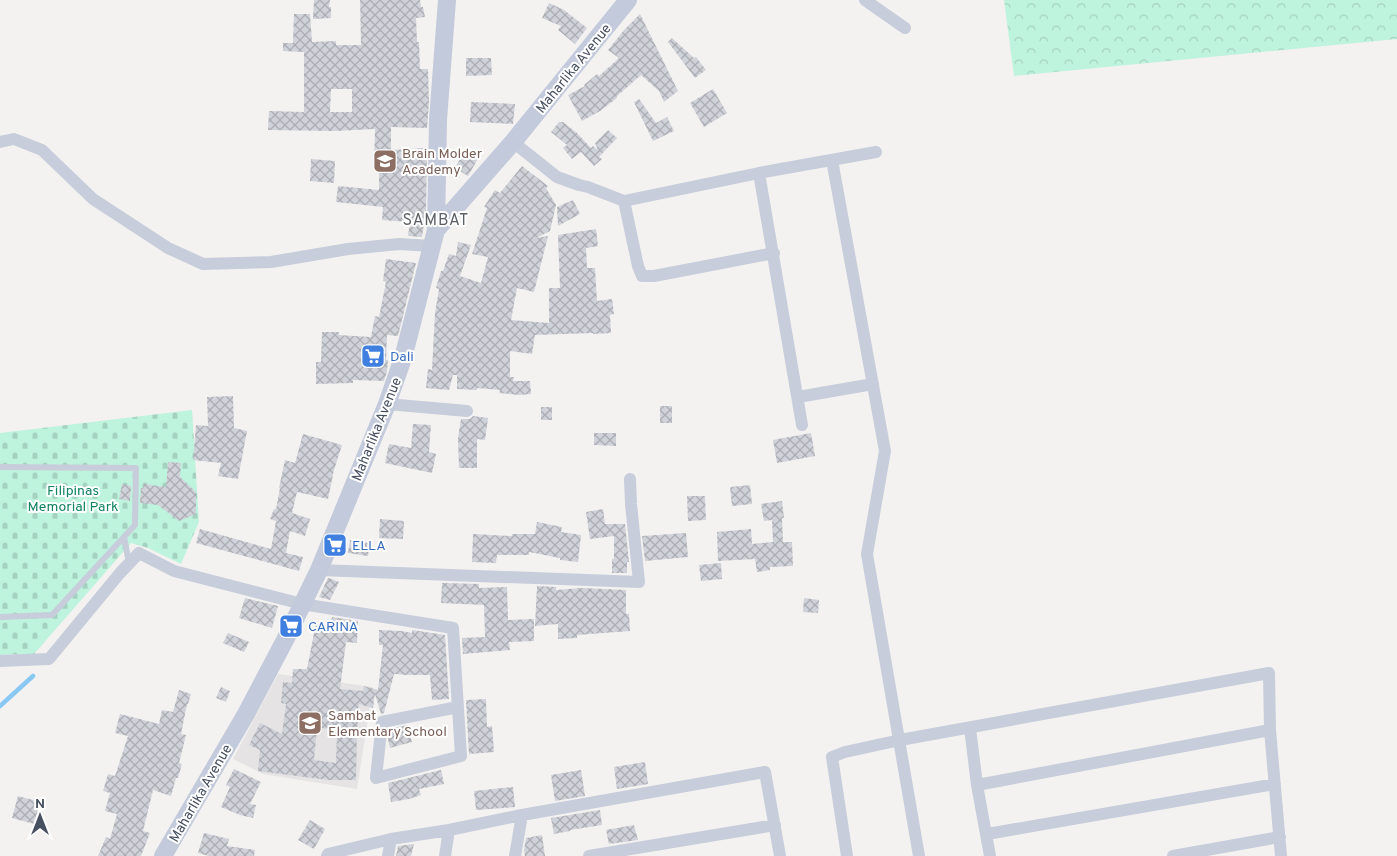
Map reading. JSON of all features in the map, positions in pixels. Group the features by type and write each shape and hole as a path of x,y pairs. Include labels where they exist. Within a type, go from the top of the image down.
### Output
{"main road":[{"path":"434,238 438,120 447,0"},
{"name":"Maharlika Avenue","path":"163,856 246,714 319,570 404,358 434,238 628,0"}],"street":[{"path":"865,0 905,28"},
{"path":"0,142 14,139 42,150 93,199 168,248 203,264 271,262 348,249 399,244 434,238"},
{"path":"513,142 557,177 624,201 760,173 876,152"},
{"path":"832,160 885,451 868,554 919,856"},
{"path":"760,173 802,425"},
{"path":"624,201 638,266 642,276 654,276 774,253"},
{"path":"798,397 873,384"},
{"path":"387,404 467,411"},
{"path":"319,570 639,582 630,479"},
{"path":"0,661 49,659 129,563 139,554 174,571 302,604 453,628 462,756 376,778 382,722 458,707"},
{"path":"848,856 832,757 845,752 900,740 1270,674 1270,730 1281,856"},
{"path":"970,728 990,856"},
{"path":"978,785 1270,730"},
{"path":"327,856 328,854 391,839 765,772 780,856"},
{"path":"987,834 1275,784"},
{"path":"515,856 522,815"},
{"path":"589,856 775,825"},
{"path":"445,856 449,830"},
{"path":"1173,856 1280,837"},
{"path":"388,856 391,839"}],"lane":[{"path":"0,467 136,468 135,525 124,537 52,615 0,616"},
{"path":"124,537 129,563"}],"shaded area":[{"name":"Sambat Elementary School","path":"278,674 373,687 357,789 263,774 233,759"}],"green space":[{"path":"1004,0 1397,0 1397,39 1014,76"},
{"name":"Filipinas Memorial Park","path":"192,410 199,522 181,564 148,548 131,543 34,654 0,655 0,433"}],"building":[{"path":"314,0 330,0 331,18 313,19"},
{"path":"360,0 420,0 425,17 416,18 417,42 419,42 420,69 428,69 429,102 427,128 391,127 391,150 427,148 426,213 422,237 408,236 410,222 382,220 383,207 336,202 338,186 379,190 379,166 374,166 375,129 334,131 268,130 269,111 304,112 304,52 283,51 283,43 293,43 294,14 310,14 312,42 336,41 336,45 361,45","holes":["331,89 352,89 352,112 330,112"]},
{"path":"549,3 564,10 587,28 575,44 558,30 561,26 542,18"},
{"path":"640,14 678,91 664,102 659,91 641,75 617,98 600,111 582,121 568,95 585,86 597,74 599,76 619,58 608,50"},
{"path":"672,38 694,58 696,57 706,70 695,78 668,42"},
{"path":"466,58 491,58 492,75 466,76"},
{"path":"713,89 727,113 704,127 690,103"},
{"path":"639,99 656,123 667,117 674,131 653,141 634,102"},
{"path":"471,102 515,104 513,124 470,122"},
{"path":"559,122 563,122 577,133 591,148 593,146 598,150 595,143 608,130 617,138 599,157 602,159 594,166 581,152 572,159 563,148 567,145 551,132"},
{"path":"465,150 479,157 468,176 455,168"},
{"path":"311,159 335,161 334,183 310,181"},
{"path":"522,166 548,186 546,188 556,205 550,231 536,238 548,236 534,292 517,288 511,320 549,323 549,288 560,288 558,235 596,229 598,246 586,248 587,268 595,268 597,301 612,299 614,314 610,315 611,333 535,335 532,354 510,351 510,377 514,377 513,381 530,381 531,394 499,393 500,390 477,388 477,390 457,389 457,375 453,375 449,390 426,388 428,369 432,370 435,313 439,289 436,288 441,271 443,271 449,254 456,256 458,242 471,245 460,276 481,283 488,257 472,254 487,208 484,207 495,190 500,193"},
{"path":"573,200 580,214 558,226 557,207"},
{"path":"386,259 416,263 398,336 387,335 386,360 388,360 384,381 353,380 353,383 316,384 316,362 321,362 322,332 339,332 339,335 371,337 375,316 379,317 386,282 383,281"},
{"path":"233,396 234,428 247,431 238,479 218,476 221,463 193,460 196,425 208,426 207,397"},
{"path":"660,406 672,406 672,423 660,423"},
{"path":"541,407 552,407 552,420 541,420"},
{"path":"473,416 488,418 485,440 477,439 477,468 459,468 458,438 461,419 470,419"},
{"path":"413,424 431,425 429,452 436,454 432,473 385,463 389,444 411,448"},
{"path":"594,433 616,433 616,446 594,445"},
{"path":"811,433 815,456 777,463 773,440"},
{"path":"303,434 342,445 328,499 297,492 292,513 310,519 305,536 290,531 286,553 303,557 299,571 196,543 200,529 271,549 276,521 270,519 274,509 276,509 285,460 295,463"},
{"path":"168,462 181,463 180,477 196,492 196,514 179,521 158,505 140,503 141,488 143,488 144,484 166,487"},
{"path":"122,484 131,486 130,501 119,499"},
{"path":"750,485 752,504 732,506 730,487"},
{"path":"687,496 705,496 706,520 688,521"},
{"path":"782,501 784,518 782,518 783,542 792,542 793,566 770,567 770,570 757,572 755,559 718,561 717,532 751,529 752,544 773,542 772,520 764,521 761,504"},
{"path":"603,509 605,524 625,524 629,562 627,562 627,573 612,573 614,536 590,539 586,512"},
{"path":"380,519 404,521 403,539 379,538"},
{"path":"537,522 562,527 561,532 581,535 578,562 560,560 560,558 529,552 529,555 497,555 496,563 472,562 473,534 512,536 512,534 535,534"},
{"path":"686,533 688,557 645,561 642,536"},
{"path":"350,540 370,543 368,556 348,553"},
{"path":"721,563 722,579 701,581 699,565"},
{"path":"328,578 339,582 330,600 319,597"},
{"path":"442,583 479,584 479,588 507,587 508,620 534,619 534,641 509,642 510,650 463,654 462,638 485,637 484,605 441,603"},
{"path":"537,586 556,587 556,590 582,588 626,590 626,614 629,614 630,631 577,635 577,638 558,639 558,624 535,626"},
{"path":"245,598 278,606 272,628 239,618"},
{"path":"804,598 819,600 818,613 803,612"},
{"path":"332,617 358,621 357,643 346,642 340,689 363,691 364,686 378,690 383,645 379,645 379,630 412,633 412,630 445,635 449,699 432,700 430,675 394,674 384,713 381,714 375,694 373,708 359,704 356,780 329,780 258,771 260,750 249,745 260,723 282,734 286,704 281,703 283,682 292,683 293,669 307,669 316,623 330,626","holes":["317,728 337,729 336,763 314,760"]},
{"path":"228,633 249,642 244,652 223,643"},
{"path":"221,687 230,691 226,702 216,698"},
{"path":"179,690 191,694 181,734 186,735 179,763 182,764 171,796 153,790 143,831 150,833 141,856 98,856 106,837 110,839 117,814 105,811 110,793 103,791 108,774 115,776 128,736 115,733 120,714 159,724 162,710 173,712"},
{"path":"486,699 487,727 492,726 494,752 469,754 466,700"},
{"path":"407,725 412,742 390,748 388,740 389,729"},
{"path":"645,762 648,784 617,789 614,767"},
{"path":"234,769 261,782 250,804 256,805 253,818 221,807 230,787 226,785"},
{"path":"441,770 444,784 419,789 421,795 391,802 388,783"},
{"path":"581,770 585,796 555,801 551,775"},
{"path":"513,787 515,807 476,810 474,791"},
{"path":"18,796 40,802 34,824 12,818"},
{"path":"600,810 602,825 554,834 551,818"},
{"path":"310,820 325,829 314,849 298,840"},
{"path":"634,825 638,840 609,844 606,830"},
{"path":"204,833 229,839 227,846 255,850 254,856 209,856 198,853"},
{"path":"542,835 545,856 525,856 526,838"},
{"path":"414,844 411,856 396,856 398,846"}],"waterway":[{"path":"0,706 33,676"}],"place":[{"name":"Brain Molder Academy","path":"385,161"},
{"name":"Dali","path":"373,356"},
{"name":"ELLA","path":"335,545"},
{"name":"CARINA","path":"291,626"},
{"name":"Sambat Elementary School","path":"310,723"}],"district":[{"name":"SAMBAT","path":"436,219"}]}
